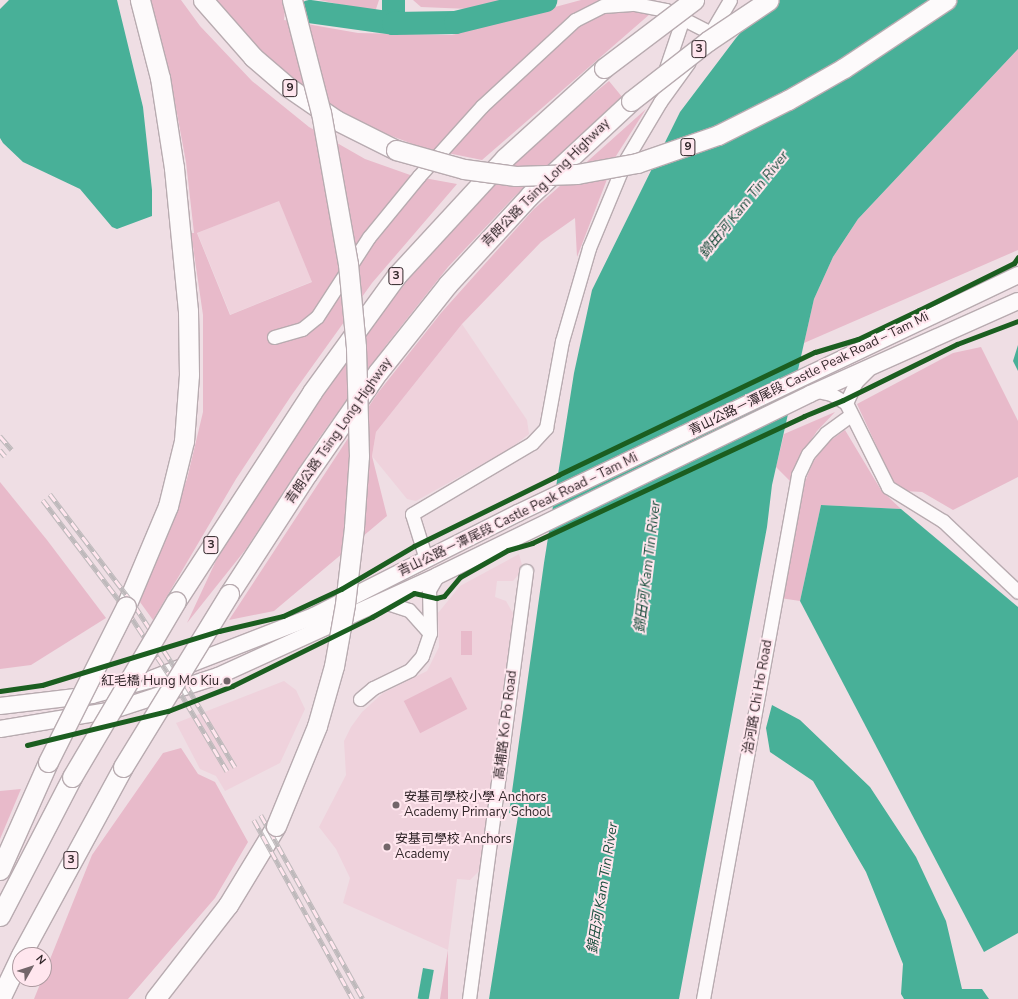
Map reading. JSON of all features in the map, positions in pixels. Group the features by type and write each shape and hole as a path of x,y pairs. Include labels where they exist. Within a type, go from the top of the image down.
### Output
{"highway":[{"path":"0,870 34,793 126,606 168,506 184,441 189,375 188,312 174,168 160,78 140,0"},
{"name":"9","path":"203,0 253,57 288,87 336,120 396,150 464,169 516,176 577,174 637,163 698,143 776,107 844,68 946,0"},
{"path":"155,999 228,906 276,826 315,733 334,666 350,558 358,456 357,354 348,264 321,113 292,0"},
{"name":"3","path":"0,916 72,777 176,601 308,399 397,275 505,158 604,68 694,0"},
{"name":"青朗公路 Tsing Long Highway","path":"26,947 123,767 229,594 307,474 378,372 443,290 530,195 631,101 691,54 769,0"},
{"name":"青朗公路 Tsing Long Highway","path":"0,999 12,974"}],"main road":[{"name":"青山公路－潭尾段 Castle Peak Road – Tam Mi","path":"0,706 48,702 100,693 148,680 314,616 518,513 1017,275"},
{"name":"青山公路－潭尾段 Castle Peak Road – Tam Mi","path":"0,729 91,716 139,704 218,676 437,576 814,393 1018,301"}],"street":[{"path":"647,122 689,0"},
{"path":"426,559 412,514 532,443 546,428 562,341 585,262 625,161 647,122 711,33 730,0"},
{"path":"274,337 302,329 318,317 369,237 419,176 482,106 567,26 588,12 617,3 656,7 682,17 711,33"},
{"path":"848,409 856,382 873,367"},
{"path":"814,393 831,394 848,409 888,487 943,521 1018,592"},
{"name":"治河路 Chi Ho Road","path":"703,999 798,474 808,454 848,409"},
{"name":"高埔路 Ko Po Road","path":"469,999 526,571"},
{"path":"360,699 373,688 402,675 416,664 426,648 430,633 428,596 437,576"},
{"path":"381,601 409,610 430,633"}],"shaded area":[{"path":"146,0 181,0 200,26 252,81 309,127 365,159 413,176 457,184 372,283 291,396 236,479 153,620 140,602 187,479 203,412 203,315 191,233 194,233 186,162 173,92","holes":["279,201 312,282 230,315 197,233"]},
{"path":"214,0 286,0 284,20 358,33 452,35 581,0 608,0 650,14 482,160 423,148 363,125 306,92 257,48"},
{"path":"319,0 379,0 375,12"},
{"path":"413,0 507,0 469,9 421,7"},
{"path":"1018,49 1018,250 804,343 814,299 833,257 858,219"},
{"path":"609,81 623,98 514,197 448,267 387,344 317,441 246,549 187,623 227,537 300,426 369,329 430,251 494,180 544,134"},
{"path":"646,109 616,156 577,257 575,218 541,242 462,324 376,432 372,456 387,516 274,611 229,620 377,394 441,313 533,210"},
{"path":"279,200 312,282 230,315 197,233"},
{"path":"462,324 527,420 529,434 511,448 416,501 407,499 372,456 376,432"},
{"path":"981,347 1018,421 1018,477 953,510 922,492 904,491 894,484 857,404 953,353"},
{"path":"835,412 817,431 801,455 791,482 776,467 784,434"},
{"path":"845,430 881,490 901,509 821,505 800,601 780,598 804,484 813,462 827,443"},
{"path":"0,482 47,540 106,618 31,665 0,669"},
{"name":"安基司學校 Anchors Academy","path":"519,554 522,565 518,575 513,581 497,581 495,597 506,601 514,615 480,870 470,880 457,879 448,950 343,903 350,878 336,849 319,827 346,775 344,741 351,727 362,712 383,693 427,671 439,647 438,613 460,586"},
{"path":"461,631 472,631 472,655 461,655"},
{"path":"451,677 467,709 420,733 404,701"},
{"path":"284,681 296,690 305,709 280,763 225,791 216,776 200,769 176,723"},
{"path":"181,748 198,774 215,782 248,842 215,898 128,999 34,999 39,987 52,987 52,954 92,855 163,753"},
{"path":"21,789 0,839 0,791"},
{"path":"448,950 448,999 440,999"}],"water":[{"path":"9,0 117,0 143,107 152,190 152,216 117,229 112,227 80,189 23,162 3,143 0,138 0,9"},
{"name":"錦田河 Kam Tin River","path":"769,0 1018,0 1018,49 858,219 833,257 814,299 772,485 767,527 679,999 489,999 518,816 509,813 544,563 574,373 592,290 680,112 736,38"},
{"path":"1018,345 1018,371 1013,361"},
{"path":"821,505 901,509 1018,607 1018,933 984,952 800,601"},
{"path":"772,705 800,720 870,787 916,857 946,921 962,989 982,989 989,999 904,999 901,994 903,964 866,872 813,781 770,752 766,728"},
{"path":"423,968 434,970 429,999 418,999"}],"waterway":[{"path":"393,0 393,23"},
{"path":"309,11 393,23 455,22 545,0"}],"railway":[{"path":"0,436 12,450"},
{"path":"0,450 5,456"},
{"path":"50,494 135,606 185,683 235,767"},
{"path":"43,500 128,612 177,687 227,771"},
{"path":"261,815 363,999"},
{"path":"254,820 353,999"}],"cycle path":[{"path":"0,691 42,685 219,631 283,616 341,589 414,546 558,475 815,352 858,339 1014,263 1018,257"},
{"path":"27,745 168,711 232,686 372,617 414,593 436,598 444,596 460,577 508,550 532,543 804,416 843,400 957,344 1018,321"}],"place":[{"name":"紅毛橋 Hung Mo Kiu","path":"227,681"},
{"name":"安基司學校小學 Anchors Academy Primary School","path":"396,805"},
{"name":"安基司學校 Anchors Academy","path":"387,847"}]}
